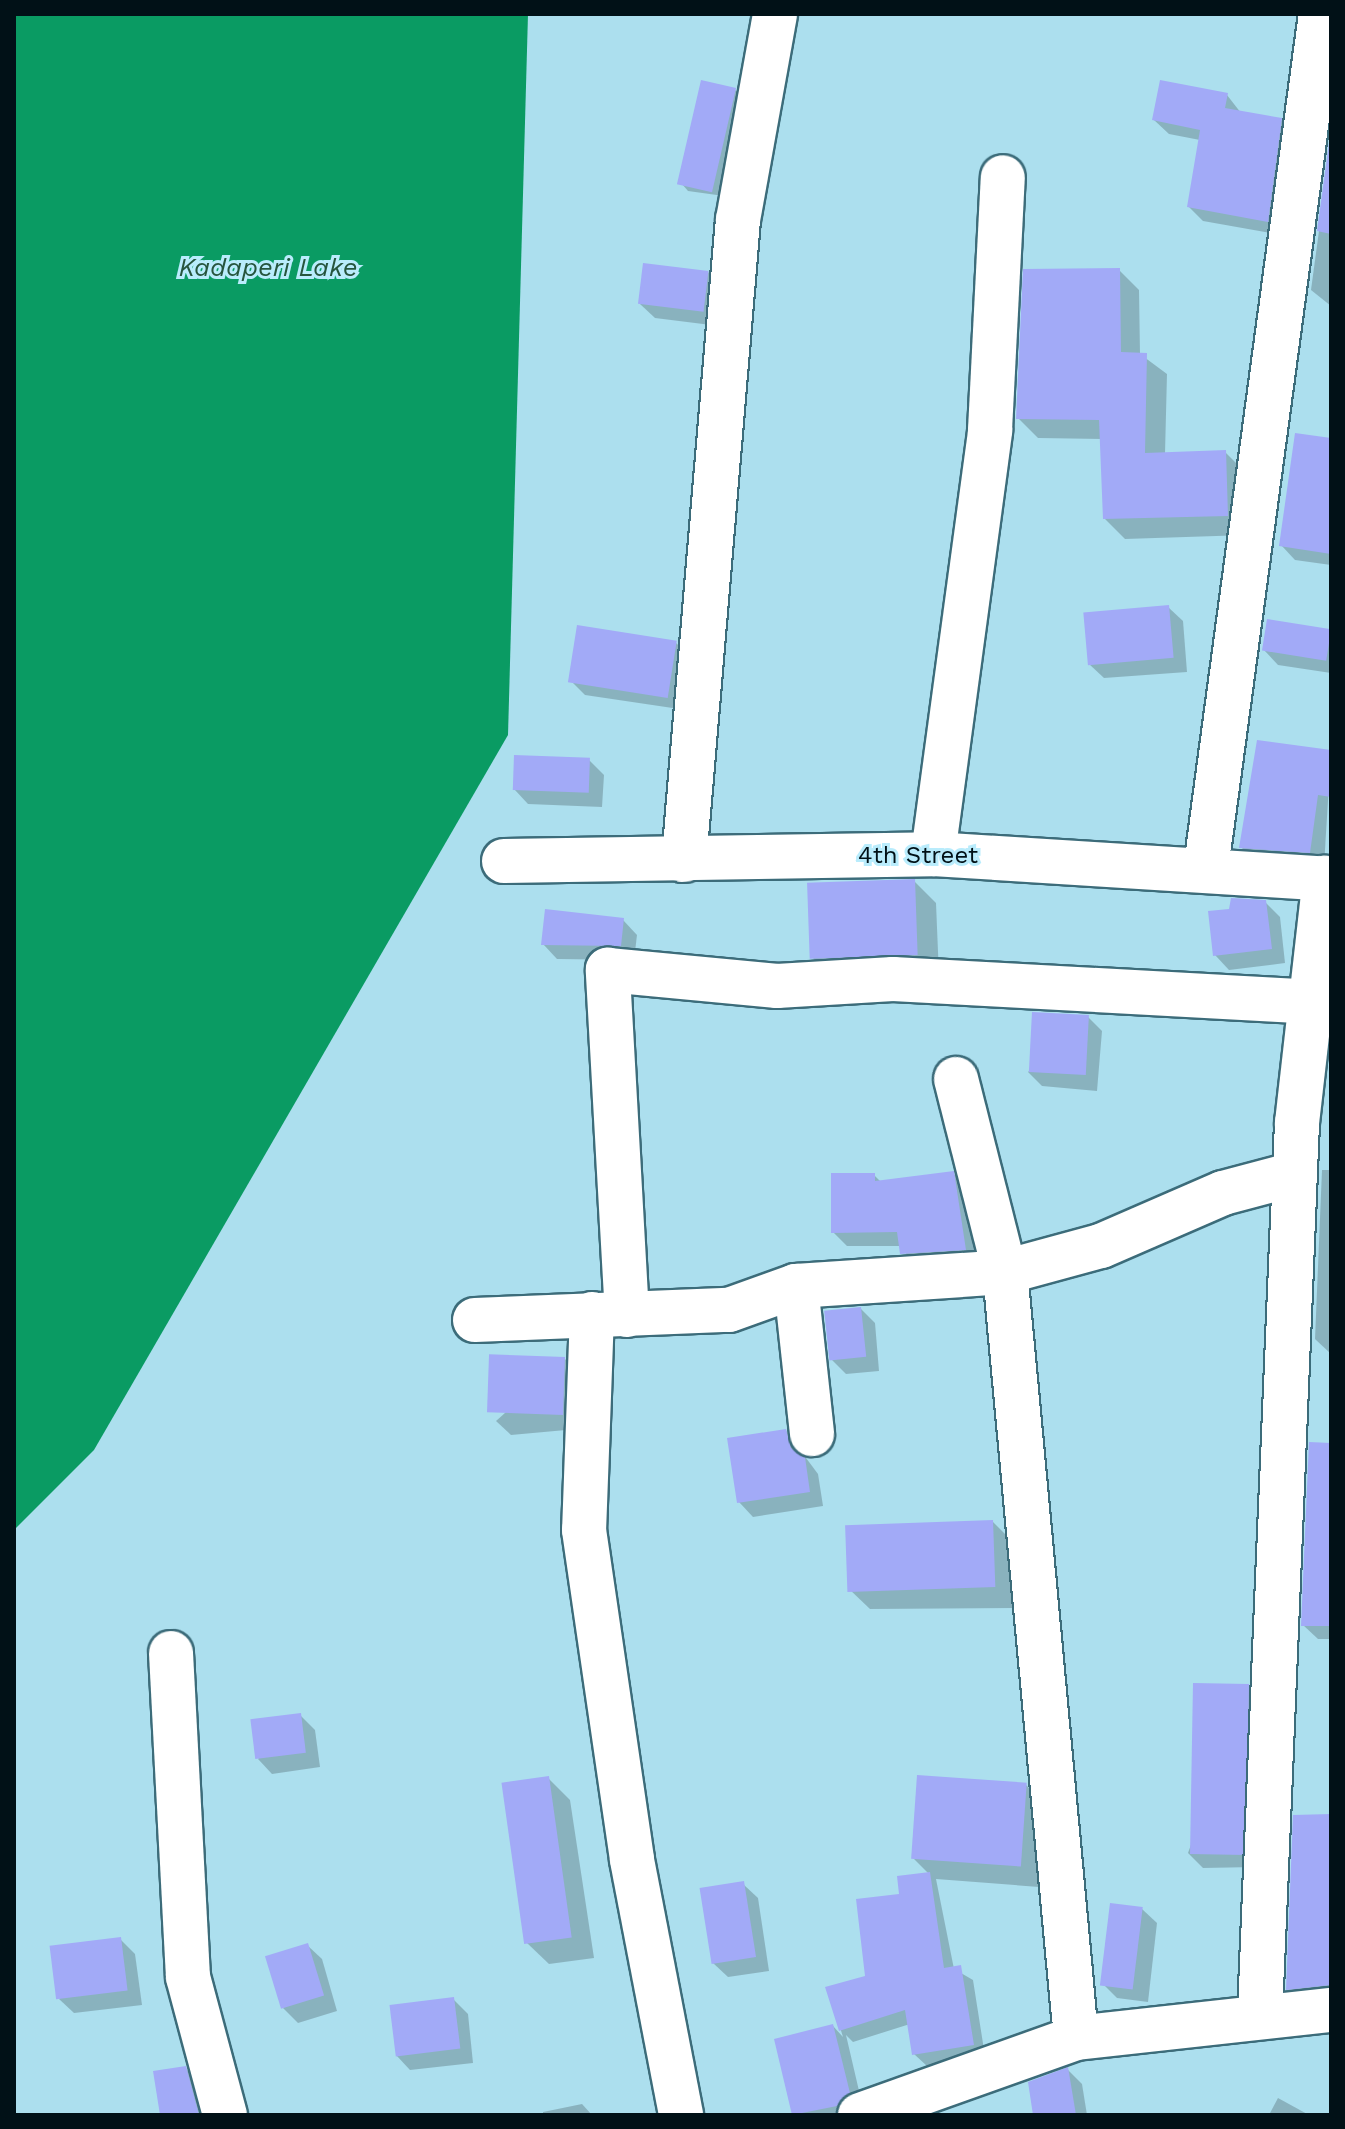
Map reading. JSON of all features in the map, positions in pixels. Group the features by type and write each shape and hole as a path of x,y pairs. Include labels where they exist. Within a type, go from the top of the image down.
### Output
{"street":[{"path":"684,860 738,220 775,14"},
{"path":"1206,867 1313,204 1321,14"},
{"path":"933,854 990,430 1003,177"},
{"name":"4th Street","path":"504,861 933,854 1206,867 1328,878"},
{"path":"1260,2013 1295,1174 1314,1122 1311,1002 1328,878"},
{"path":"681,2115 632,1860 584,1530 610,1314 608,970 777,986 893,979 1311,1002"},
{"path":"956,1079 1005,1272 1076,2038"},
{"path":"475,1320 729,1310 796,1286 1005,1272 1295,1174"},
{"path":"796,1286 812,1434"},
{"path":"171,1653 188,1977 225,2115"},
{"path":"860,2115 1076,2038 1260,2013 1331,2010"}],"water":[{"name":"Kadaperi Lake","path":"14,14 528,14 508,735 94,1450 14,1530"}],"building":[{"path":"701,80 736,88 712,192 677,184"},
{"path":"1160,80 1228,93 1225,108 1282,118 1268,222 1187,207 1200,130 1152,120"},
{"path":"1331,128 1331,234 1317,231"},
{"path":"643,263 709,271 704,312 638,304"},
{"path":"1120,268 1121,352 1147,353 1145,453 1226,450 1228,516 1103,519 1099,420 1016,419 1023,269"},
{"path":"1295,433 1331,438 1331,554 1279,546"},
{"path":"1169,605 1174,658 1088,665 1083,612"},
{"path":"1267,619 1331,629 1326,661 1262,651"},
{"path":"577,625 677,641 668,698 568,682"},
{"path":"1257,740 1331,750 1331,797 1318,795 1310,853 1239,848"},
{"path":"514,755 590,758 589,793 513,790"},
{"path":"915,879 918,955 810,959 807,883"},
{"path":"1231,898 1266,900 1272,949 1213,956 1208,911 1229,909"},
{"path":"545,909 624,918 621,946 541,945"},
{"path":"1032,1012 1089,1015 1086,1075 1029,1072"},
{"path":"954,1171 966,1250 900,1254 897,1232 831,1233 831,1173 875,1173 875,1181"},
{"path":"861,1307 866,1357 829,1361 824,1311"},
{"path":"489,1354 565,1357 563,1415 487,1412"},
{"path":"786,1429 791,1448 805,1457 810,1492 737,1503 727,1438"},
{"path":"1309,1442 1331,1443 1331,1626 1301,1626"},
{"path":"993,1520 995,1587 847,1592 845,1525"},
{"path":"1193,1683 1249,1684 1246,1855 1190,1854"},
{"path":"301,1713 306,1753 255,1759 250,1719"},
{"path":"917,1775 1027,1783 1021,1866 911,1859"},
{"path":"549,1776 572,1937 524,1944 501,1783"},
{"path":"1331,1814 1331,1985 1286,1990 1293,1815"},
{"path":"930,1872 944,1968 961,1965 974,2045 912,2055 905,2010 839,2031 825,1987 865,1976 856,1899 899,1894 897,1876"},
{"path":"744,1881 756,1957 712,1964 700,1888"},
{"path":"1110,1903 1143,1907 1133,1989 1100,1985"},
{"path":"121,1937 128,1991 56,1999 50,1946"},
{"path":"308,1943 324,1996 281,2009 265,1956"},
{"path":"454,1997 460,2049 396,2057 389,2005"},
{"path":"833,2024 850,2093 837,2106 792,2115 774,2039"},
{"path":"186,2066 199,2115 160,2115 153,2071"},
{"path":"1068,2067 1076,2115 1033,2115 1028,2082"}]}
